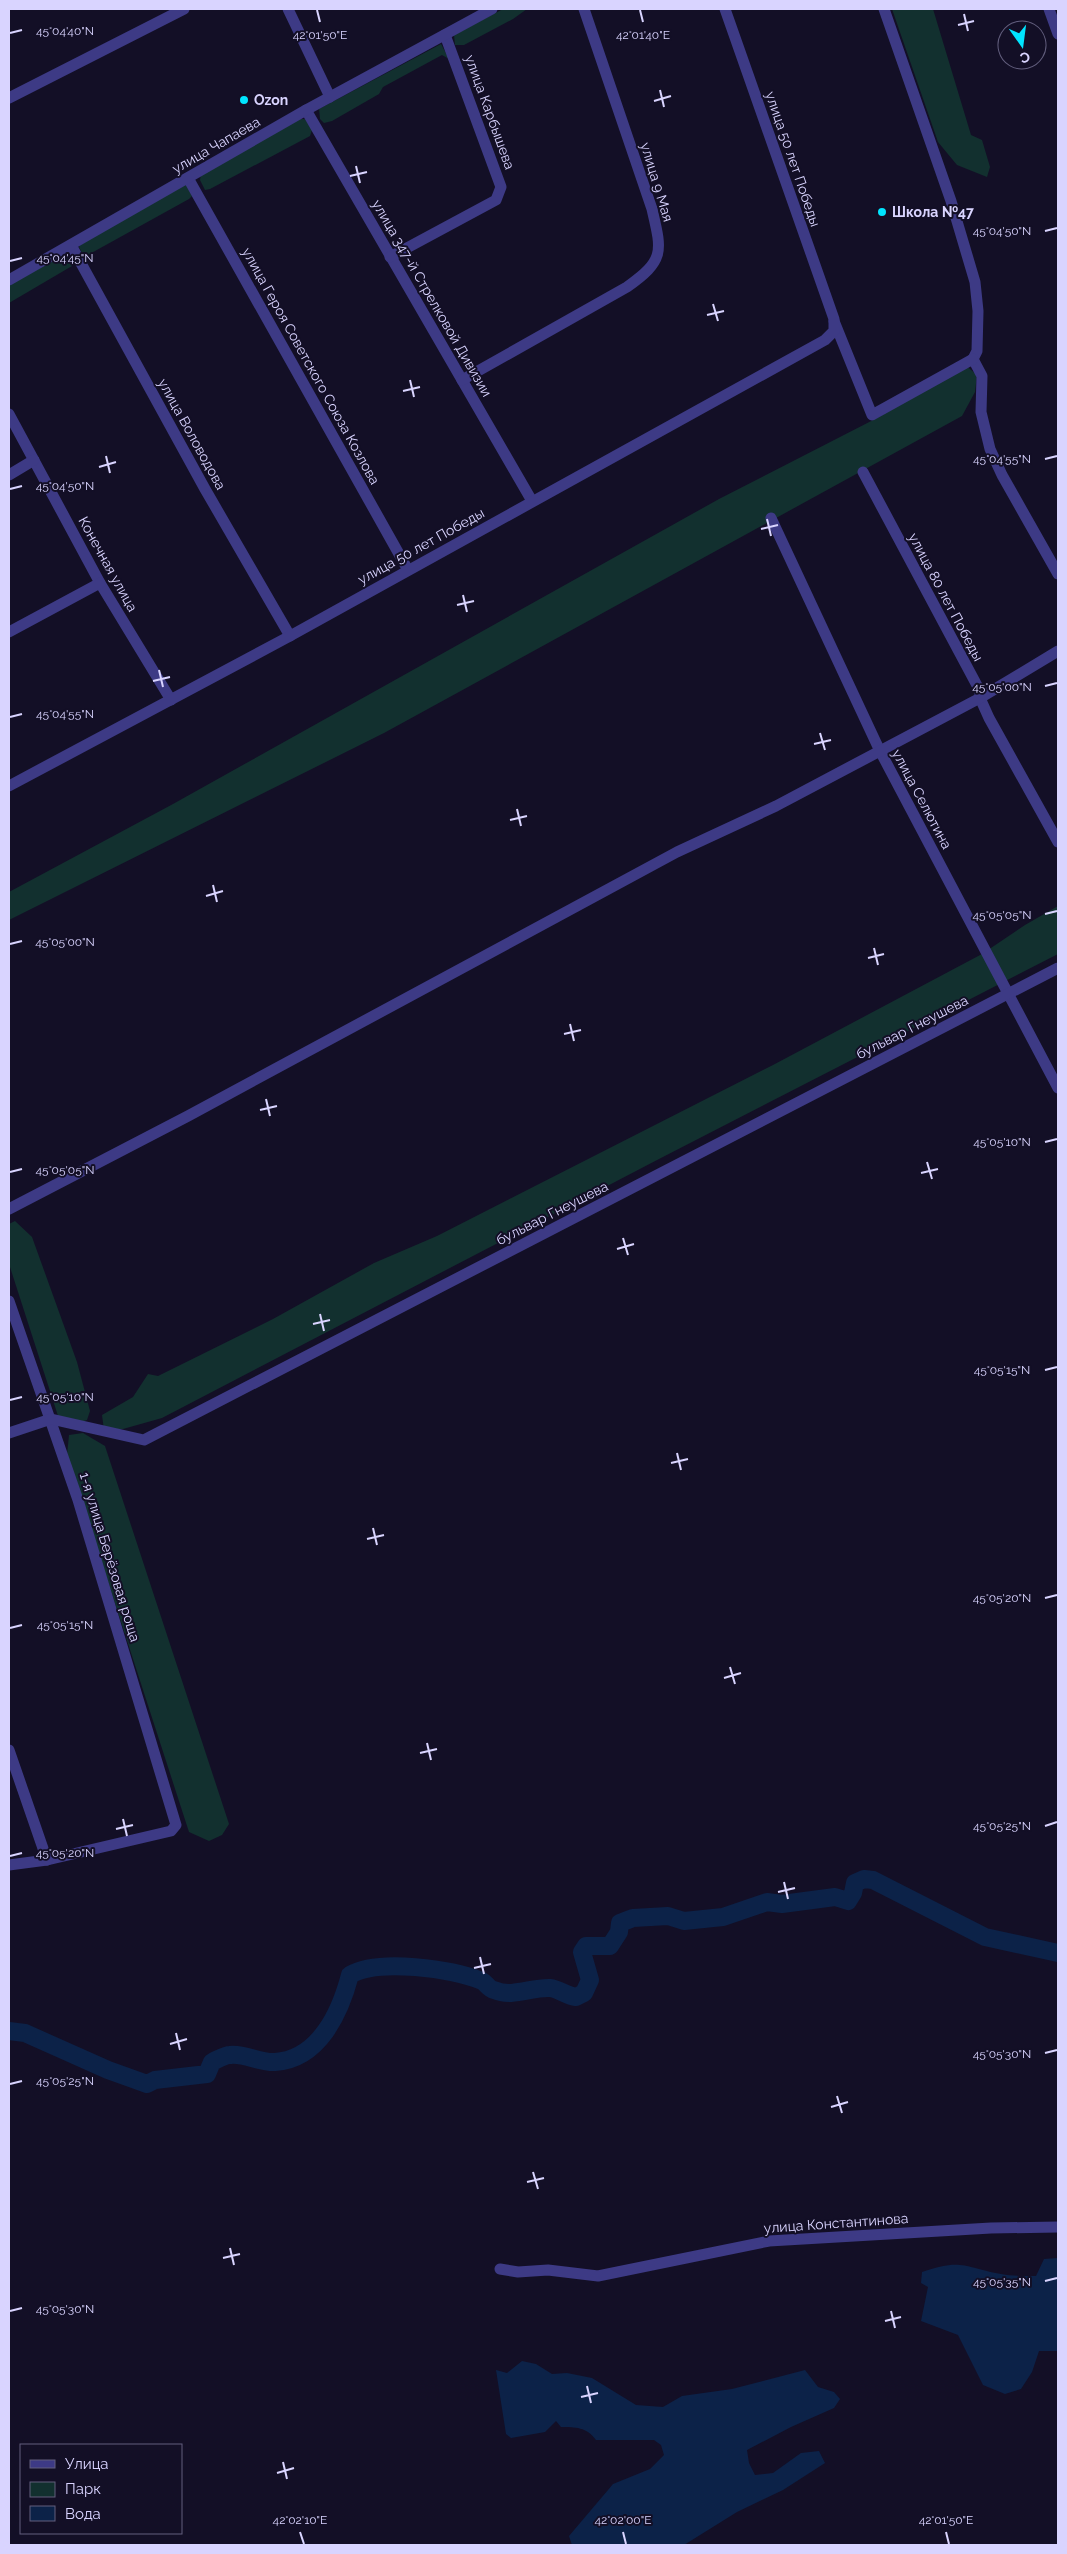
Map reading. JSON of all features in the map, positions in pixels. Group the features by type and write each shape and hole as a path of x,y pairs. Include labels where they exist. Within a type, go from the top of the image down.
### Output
{"street":[{"path":"9,98 184,9"},
{"path":"288,9 330,97"},
{"name":"улица Чапаева","path":"9,280 306,110 492,9"},
{"name":"улица 9 Мая","path":"462,380 627,287 646,274 655,264 659,252 652,209 584,9"},
{"name":"улица 50 лет Победы","path":"725,9 834,319 872,415 973,359"},
{"path":"884,9 951,200 975,282 977,351 973,359 982,376 981,412 990,449 1002,475 1058,574"},
{"path":"1049,9 1058,34"},
{"name":"улица Карбышева","path":"390,257 496,200 501,187 445,34"},
{"name":"улица 347-й Стрелковой Дивизии","path":"306,110 532,501"},
{"name":"улица Героя Советского Союза Козлова","path":"188,178 408,570"},
{"name":"улица Воловодова","path":"71,245 205,489 290,636"},
{"name":"улица 50 лет Победы","path":"9,786 290,636 825,340 834,331 834,319"},
{"name":"Конечная улица","path":"9,414 100,582 170,700"},
{"path":"9,475 34,460"},
{"name":"улица 80 лет Победы","path":"862,472 980,691 980,698 1058,842"},
{"name":"улица Селютина","path":"771,518 879,749 1058,1088"},
{"path":"9,632 100,582"},
{"path":"9,1209 188,1116 677,852 776,806 879,749 980,698 1058,651"},
{"name":"бульвар Гнеушева","path":"52,1419 144,1440 1058,968"},
{"name":"1-я улица Берёзовая роща","path":"9,1301 52,1419 176,1825 171,1831 47,1860"},
{"path":"9,1433 52,1419"},
{"path":"9,1750 47,1860 9,1865"},
{"name":"улица Константинова","path":"500,2269 518,2272 548,2270 598,2276 769,2241 991,2228 1058,2227"}],"green space":[{"path":"503,9 527,9 513,19 464,45 455,45 454,35"},
{"path":"892,9 933,9 971,135 982,140 990,167 987,177 957,165 938,142"},
{"path":"441,44 449,59 442,55 383,87 379,94 332,121 324,123 320,119 319,109"},
{"path":"300,119 305,119 312,130 310,136 205,190 200,180 201,174"},
{"path":"186,185 192,196 189,199 86,256 83,255 79,247 81,243"},
{"path":"63,253 68,254 73,262 72,266 9,303 9,285"},
{"path":"964,364 977,375 975,392 962,416 384,733 9,920 9,892 173,804 719,499 879,417"},
{"path":"1058,906 1058,954 162,1418 123,1429 104,1430 102,1415 133,1397 148,1374 158,1376 273,1319 374,1263 437,1236 773,1065 982,954 1025,925"},
{"path":"15,1221 32,1237 77,1362 90,1411 87,1420 76,1424 59,1419 9,1264 9,1224"},
{"path":"83,1433 105,1446 229,1824 222,1835 209,1841 189,1832 67,1455 69,1435"}],"water":[{"path":"1058,2258 1058,2351 1039,2351 1032,2372 1021,2389 1005,2394 983,2385 958,2335 921,2321 928,2287 921,2283 922,2272 946,2265 962,2265 1005,2275 1036,2276 1044,2259"},
{"path":"522,2361 536,2364 552,2374 567,2373 592,2378 636,2405 663,2407 682,2396 732,2389 805,2370 818,2387 834,2392 840,2399 834,2408 791,2427 747,2450 749,2463 755,2475 773,2473 801,2453 819,2451 825,2463 783,2490 737,2512 684,2545 572,2545 569,2536 613,2484 650,2469 664,2455 661,2445 654,2440 596,2440 585,2430 561,2427 556,2421 545,2432 511,2438 506,2434 496,2370 507,2373"}],"waterway":[{"path":"9,2031 25,2033 108,2070 147,2084 155,2080 207,2074 212,2062 228,2055 241,2055 275,2062 290,2059 304,2052 315,2043 325,2032 333,2018 346,1990 350,1975 362,1970 396,1966 434,1969 482,1981 491,1988 501,1992 515,1993 550,1988 576,1997 584,1993 590,1980 582,1952 586,1946 610,1946 619,1932 620,1923 633,1918 668,1916 684,1921 723,1917 767,1902 782,1904 835,1897 848,1901 853,1893 855,1883 864,1879 873,1880 985,1937 1058,1953"}],"place":[{"name":"Ozon","path":"244,100"},
{"name":"Школа №47","path":"882,212"}]}
